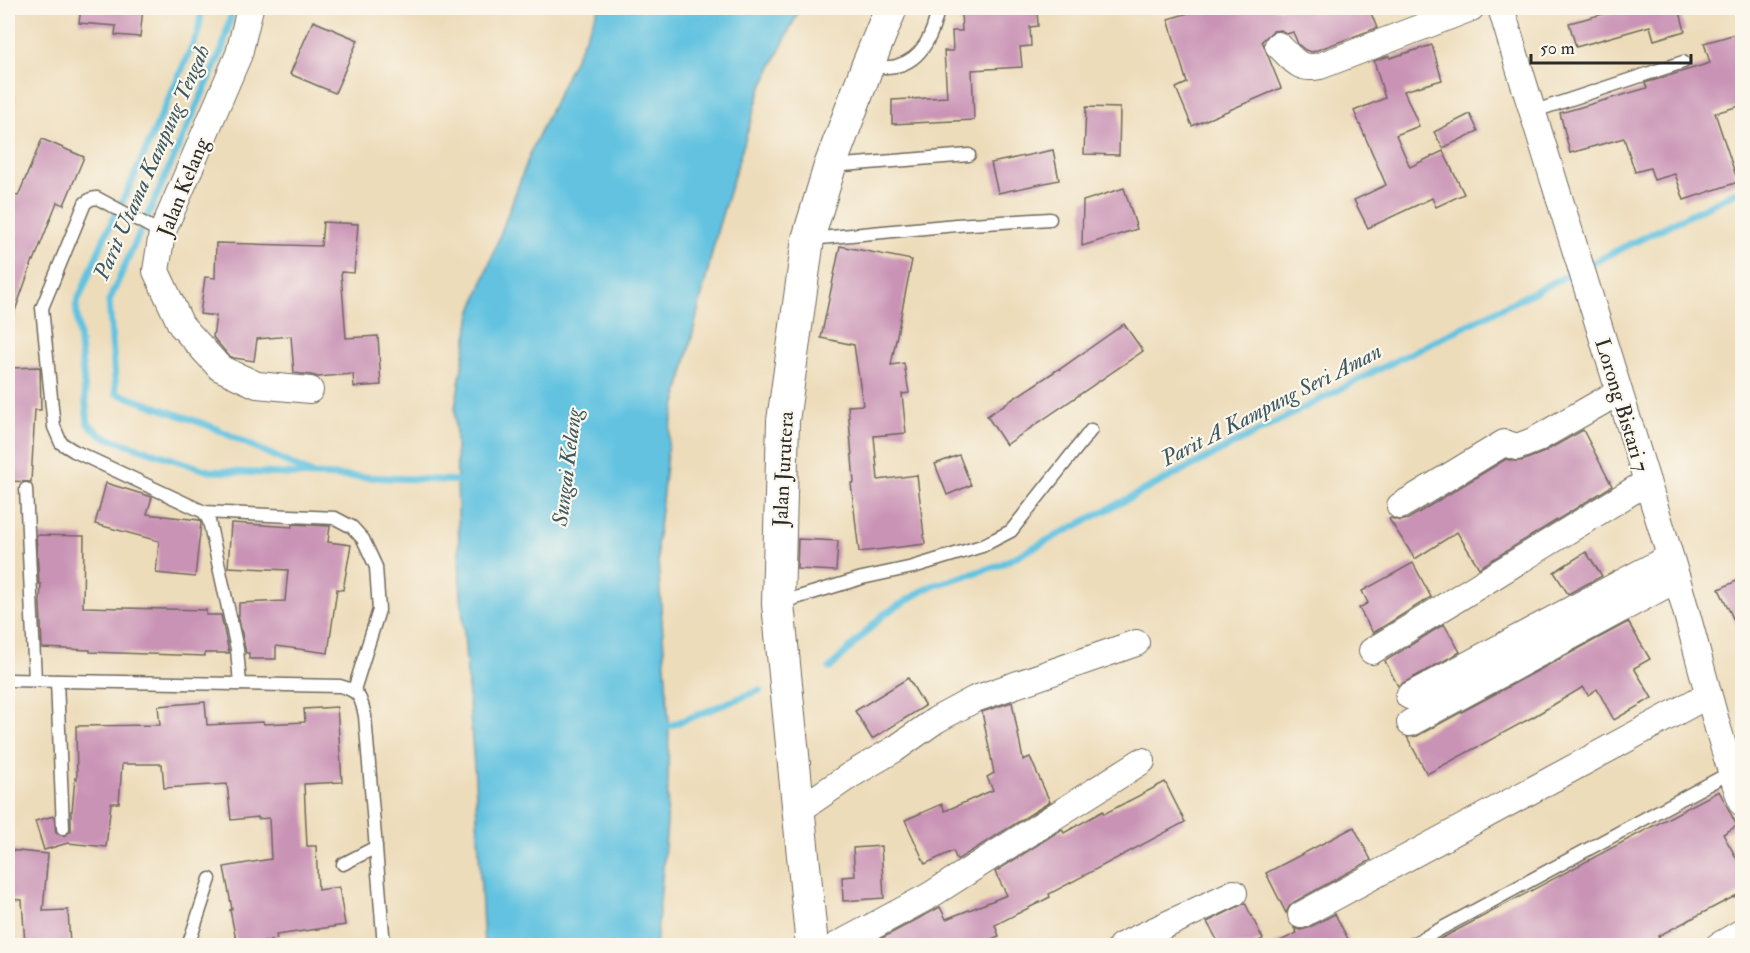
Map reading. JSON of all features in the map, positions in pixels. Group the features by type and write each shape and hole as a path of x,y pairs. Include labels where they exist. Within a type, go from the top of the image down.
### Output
{"street":[{"name":"Jalan Kelang","path":"250,8 239,54 162,233 156,272 181,325 220,368 257,385 310,390"},
{"name":"Jalan Jurutera","path":"812,945 778,604 783,421 808,239 830,166 891,8"},
{"path":"1278,45 1300,66 1310,68 1471,8"},
{"name":"Lorong Bistari 7","path":"1501,8 1673,568 1731,772 1743,803"},
{"path":"1400,506 1504,443 1517,447 1535,440 1618,392"},
{"path":"1372,651 1647,482"},
{"path":"1409,696 1673,568"},
{"path":"1410,723 1673,568"},
{"path":"800,810 849,776 896,750 936,720 975,699 1136,643"},
{"path":"1301,915 1708,695"},
{"path":"836,945 929,896 1142,761"},
{"path":"1121,945 1234,892"},
{"path":"1718,945 1743,932"}],"lane":[{"path":"867,67 897,66 914,58 927,43 938,8"},
{"path":"1532,112 1683,62"},
{"path":"830,166 969,155"},
{"path":"162,233 97,198 85,203 42,308 54,427 61,443 74,452 204,512 335,518 352,527 363,538 376,567 379,610 354,690"},
{"path":"808,239 1050,219"},
{"path":"778,604 862,578 913,567 982,546 1011,531 1091,430"},
{"path":"26,489 34,680"},
{"path":"204,512 209,520 237,649 240,684"},
{"path":"8,680 340,686 354,690 362,701 366,716 384,945"},
{"path":"57,681 63,828"},
{"path":"1409,945 1731,772"},
{"path":"343,864 376,846"},
{"path":"188,945 210,879"}],"water":[{"name":"Sungai Kelang","path":"599,8 800,8 760,91 718,228 670,428 657,546 669,725 667,823 656,945 484,945 475,779 460,581 455,408 471,314 531,151"}],"building":[{"path":"81,8 143,8 140,37 115,35 116,26 79,23"},
{"path":"969,8 1037,8 1038,26 1030,27 1031,46 1020,47 1022,67 972,70 974,120 892,124 892,100 947,97 944,51 953,51 952,31 962,31 961,12 970,12"},
{"path":"1206,8 1369,8 1377,28 1312,52 1298,44 1293,32 1287,34 1281,30 1273,31 1262,41 1281,88 1192,126 1176,88 1187,83 1168,19"},
{"path":"1626,8 1679,8 1685,31 1654,40 1650,26 1576,47 1569,23"},
{"path":"313,21 358,40 335,93 290,74"},
{"path":"1743,32 1743,105 1715,113 1738,182 1684,200 1675,174 1654,180 1650,168 1635,172 1624,138 1570,153 1560,113 1647,88 1645,83 1710,63 1704,43"},
{"path":"1432,45 1442,80 1404,91 1419,126 1396,135 1410,167 1443,151 1464,194 1436,207 1432,198 1368,228 1354,200 1386,185 1354,111 1385,98 1374,61"},
{"path":"1086,107 1120,108 1119,155 1084,154"},
{"path":"1470,114 1478,131 1443,148 1434,132"},
{"path":"42,139 84,157 64,205 57,202 10,325 8,325 8,192 18,196"},
{"path":"1053,150 1059,180 998,193 991,163"},
{"path":"1124,188 1137,229 1082,246 1083,201"},
{"path":"323,222 358,224 354,273 341,272 346,338 378,336 381,385 354,387 353,374 318,377 294,373 291,336 257,339 254,361 234,358 229,356 213,337 216,316 200,314 205,277 215,278 216,243 321,246"},
{"path":"840,246 912,260 891,365 904,363 909,393 902,394 906,433 874,436 878,480 917,475 925,544 859,552 851,483 854,483 848,406 863,405 854,345 821,338"},
{"path":"1124,324 1143,351 1006,445 987,416"},
{"path":"40,367 41,410 35,410 31,482 8,481 8,368"},
{"path":"1583,430 1612,486 1479,568 1457,532 1415,559 1389,519 1400,521 1408,519 1506,459 1522,461 1542,453"},
{"path":"959,455 971,485 947,495 935,464"},
{"path":"106,483 152,497 147,514 199,520 201,523 195,577 156,573 159,541 95,524"},
{"path":"231,523 292,527 292,524 330,526 328,542 351,545 343,590 337,589 328,653 276,646 276,659 249,659 238,615 239,603 285,601 288,570 228,567"},
{"path":"36,535 84,536 83,607 206,610 206,615 221,615 229,653 205,653 205,656 42,648 41,584 39,584"},
{"path":"798,539 838,541 836,571 797,569"},
{"path":"1586,552 1602,576 1568,594 1554,572"},
{"path":"1413,563 1431,597 1373,633 1359,608 1368,603 1362,591"},
{"path":"1743,578 1743,639 1719,589"},
{"path":"1628,622 1650,659 1634,668 1652,698 1614,720 1597,689 1588,695 1583,687 1533,717 1427,774 1407,737 1417,736"},
{"path":"1444,624 1460,652 1398,686 1385,661"},
{"path":"908,678 925,706 872,739 855,711"},
{"path":"205,702 207,725 305,722 304,709 337,707 342,782 304,784 307,846 316,846 318,890 339,887 345,925 276,935 277,939 237,945 224,867 271,859 269,818 231,820 227,784 164,788 162,764 122,764 119,803 111,803 106,847 68,843 44,850 35,821 54,816 56,833 64,836 71,831 71,811 75,778 77,779 76,726 160,725 158,706"},
{"path":"1012,702 1023,760 1030,757 1050,802 957,860 953,851 925,864 905,820 942,804 945,811 993,790 987,777 994,773 982,712"},
{"path":"1165,782 1185,822 995,925 999,936 976,945 869,945 940,907 946,919 1007,895 995,872 1062,829 1064,833 1103,811 1104,814"},
{"path":"1719,791 1737,826 1723,834 1743,870 1743,892 1658,936 1663,945 1429,945"},
{"path":"1354,827 1371,860 1294,902 1286,913 1266,873"},
{"path":"881,846 884,898 843,901 842,877 855,876 853,848"},
{"path":"8,850 48,854 43,911 68,910 70,945 25,945 22,900 8,899"},
{"path":"1245,903 1263,939 1250,945 1220,945 1207,922"},
{"path":"1335,914 1351,945 1272,945 1297,933 1294,928 1301,930 1308,928"}],"waterway":[{"path":"202,8 198,33 76,305 88,424 102,436 209,471 310,475"},
{"name":"Parit Utama Kampung Tengah","path":"231,8 222,50 109,301 116,393 210,426 314,475 466,481"},
{"name":"Parit A Kampung Seri Aman","path":"1586,266 1742,189"},
{"name":"Parit A Kampung Seri Aman","path":"830,668 883,615 929,587 1000,565 1375,371 1576,271"},
{"name":"Parit A Kampung Seri Aman","path":"662,729 760,690"}]}
